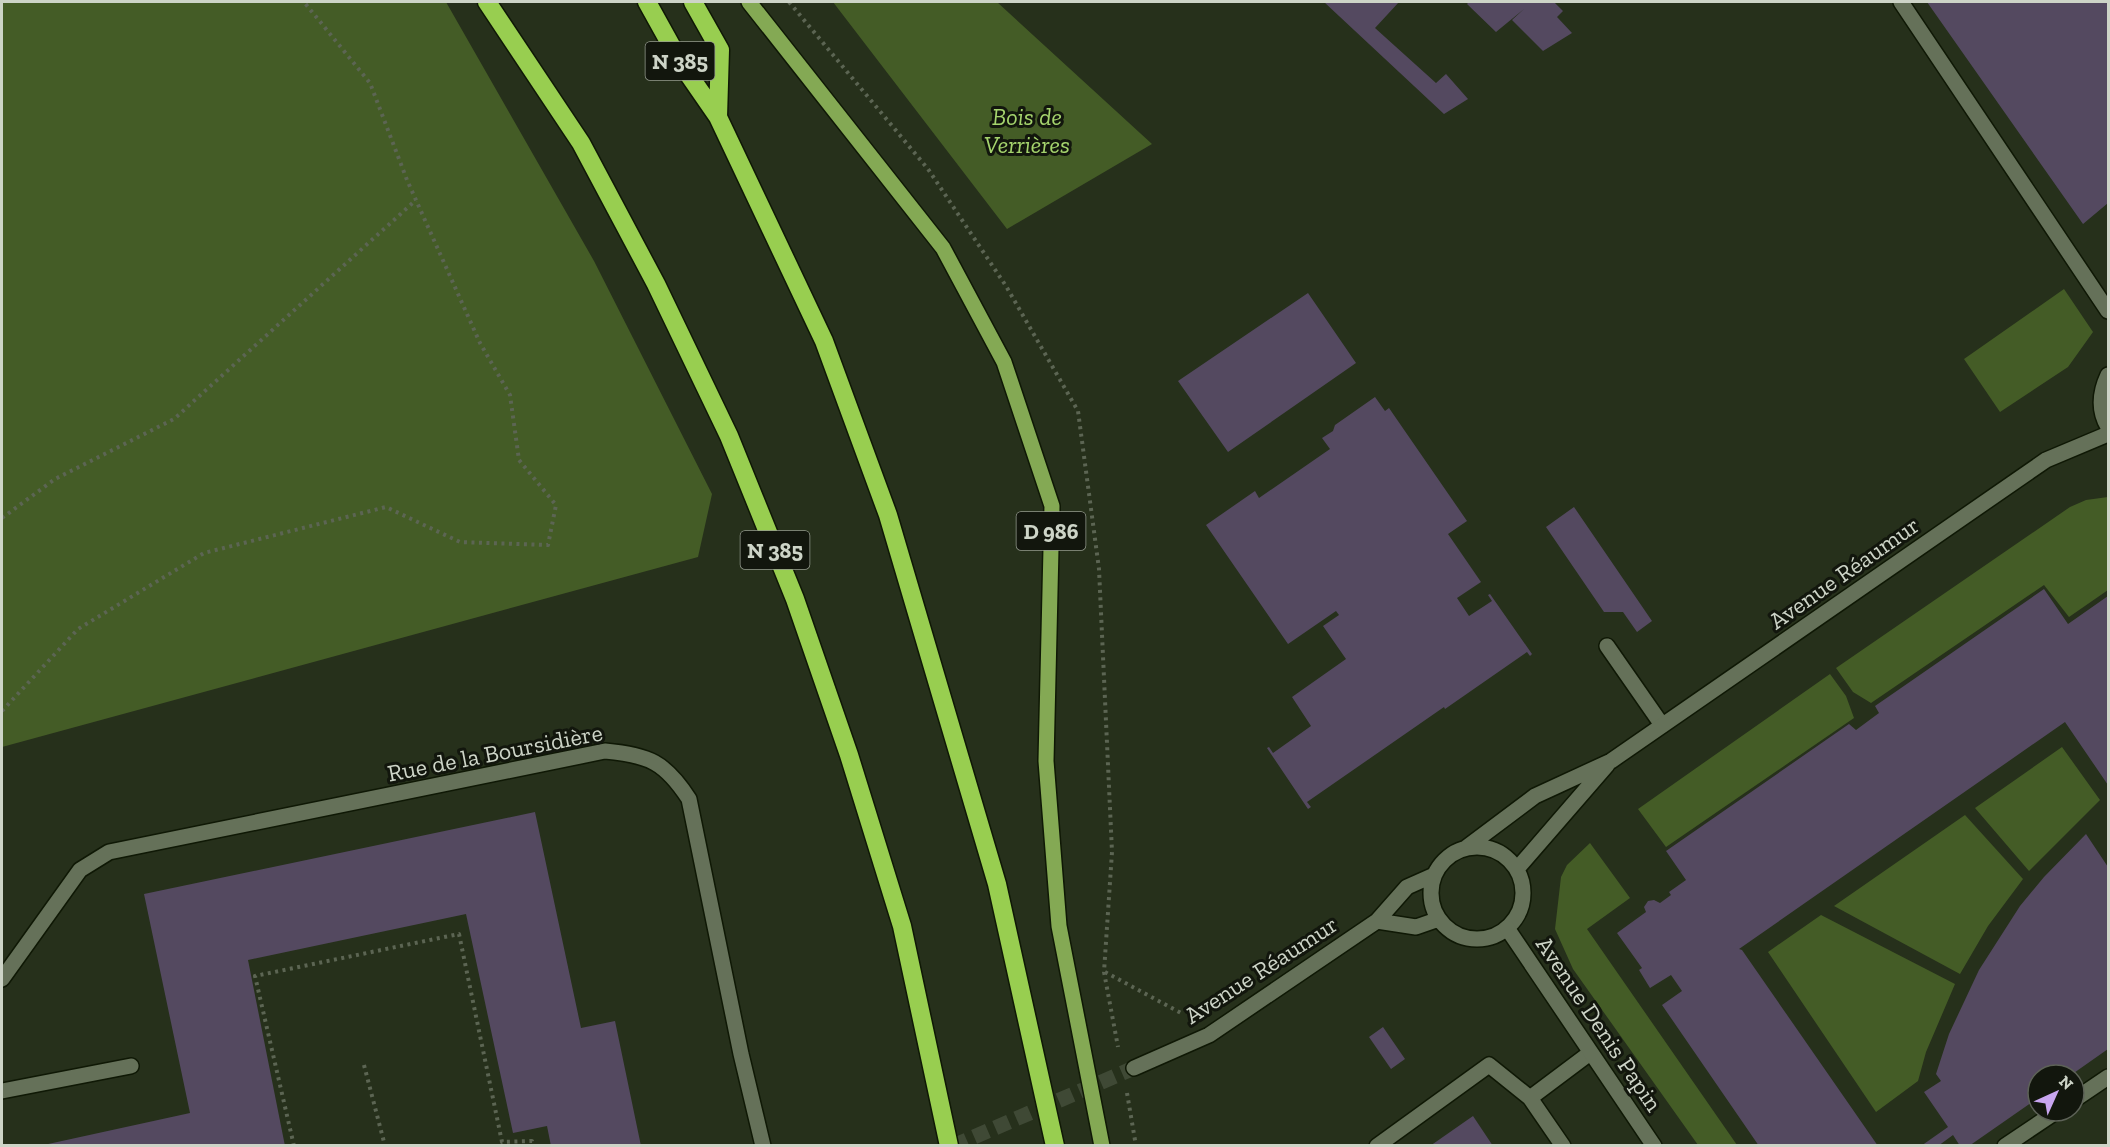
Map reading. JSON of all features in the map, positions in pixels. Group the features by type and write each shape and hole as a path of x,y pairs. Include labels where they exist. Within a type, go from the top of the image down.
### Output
{"highway":[{"name":"N 385","path":"488,2 581,143 656,284 729,436 791,588 849,754 902,926 949,1146"},
{"name":"N 385","path":"647,2 682,65 718,117 824,340 888,515 998,884 1055,1146"},
{"path":"693,2 720,50 718,117"}],"main road":[{"name":"D 986","path":"749,2 943,248 1004,362 1052,506 1047,773 1059,926 1101,1146"}],"street":[{"path":"1901,2 2109,311"},
{"path":"2109,375 2102,391 2101,405 2109,426"},
{"name":"Avenue Réaumur","path":"1467,847 1535,796 1611,761 2046,460 2109,434"},
{"path":"1607,646 1662,725"},
{"name":"Rue de la Boursidière","path":"2,979 80,870 109,852 605,752 638,754 673,773 689,799 741,1054 764,1146"},
{"name":"Avenue Réaumur","path":"1517,869 1611,761"},
{"path":"1482,846 1496,850 1508,858 1517,869 1522,881 1521,907 1507,928 1486,938 1463,937 1449,930 1438,919 1432,904 1431,890 1434,875 1442,862 1453,852 1467,847 1482,846"},
{"name":"Avenue Réaumur","path":"1134,1068 1209,1035 1377,921 1407,887 1434,875"},
{"path":"1377,921 1416,927 1438,919"},
{"name":"Avenue Denis Papin","path":"1507,928 1654,1146"},
{"path":"1530,1098 1590,1053"},
{"path":"1377,1146 1489,1065 1530,1098 1563,1146"},
{"path":"2,1091 131,1066"},
{"path":"2086,1092 2109,1077"},
{"path":"2005,1146 2039,1123"}],"path":[{"path":"2,711 78,629 204,553 386,507 460,542 548,545 556,505 519,460 510,395 480,343 416,200 370,83 304,2"},
{"path":"2,518 55,479 174,419 416,200"},
{"path":"294,1146 255,976 459,933 502,1142 532,1141 533,1146"},
{"path":"1104,972 1181,1013"},
{"path":"364,1065 385,1146"}],"green space":[{"path":"2,2 446,2 594,261 712,494 698,557 2,747"},
{"name":"Bois de Verrières","path":"833,2 997,2 1152,144 1007,229"},
{"path":"2064,289 2093,332 2068,367 2000,412 1964,359"},
{"path":"2108,497 2108,590 2069,617 2044,585 1871,703 1853,692 1836,668 2070,507 2086,500"},
{"path":"1830,674 1846,696 1854,718 1666,847 1638,809"},
{"path":"2062,747 2100,800 2029,871 1975,808"},
{"path":"1965,815 2023,879 1988,926 1960,974 1834,906"},
{"path":"1590,843 1630,898 1587,929 1737,1145 1698,1145 1573,969 1555,929 1561,877 1567,865"},
{"path":"1821,915 1955,984 1926,1052 1918,1081 1876,1112 1768,952"}],"building":[{"path":"1324,2 1399,2 1375,28 1436,83 1446,74 1468,99 1444,114"},
{"path":"1469,2 1554,2 1563,11 1557,17 1572,33 1543,51 1512,20 1524,9 1496,32 1467,4"},
{"path":"1927,2 2108,2 2108,203 2083,224"},
{"path":"1308,293 1356,363 1228,452 1178,381"},
{"path":"1375,397 1385,411 1389,408 1467,521 1448,534 1481,582 1457,598 1469,616 1492,601 1488,595 1490,594 1532,654 1530,656 1527,652 1445,709 1444,707 1307,802 1311,807 1308,809 1267,748 1269,747 1273,753 1311,726 1292,697 1346,659 1323,626 1339,615 1336,611 1288,644 1206,525 1255,491 1259,498 1330,449 1322,438 1333,431 1335,425"},
{"path":"1574,507 1652,621 1637,632 1623,612 1604,612 1546,527"},
{"path":"2044,589 2068,624 2108,596 2108,785 2065,722 1739,949 1742,950 1878,1146 1759,1146 1662,1005 1682,991 1671,975 1650,988 1639,970 1642,968 1617,933 1646,912 1644,907 1648,901 1654,900 1660,903 1671,895 1669,892 1686,880 1666,851 1849,724 1856,730 1879,713 1875,706"},
{"path":"535,812 581,1028 615,1021 641,1146 551,1146 547,1126 513,1133 466,914 248,960 285,1146 39,1146 190,1113 144,894"},
{"path":"2086,834 2108,867 2108,1049 2086,1064 2026,1063 2026,1106 1969,1146 1960,1146 1953,1135 1938,1146 1921,1146 1948,1127 1924,1092 1941,1081 1936,1074 1949,1034 1979,970 2020,906 2044,877"},
{"path":"1383,1027 1405,1059 1391,1069 1369,1037"},
{"path":"1473,1116 1493,1146 1430,1146"}],"tunnel":[{"path":"953,1146 1134,1068"}]}
